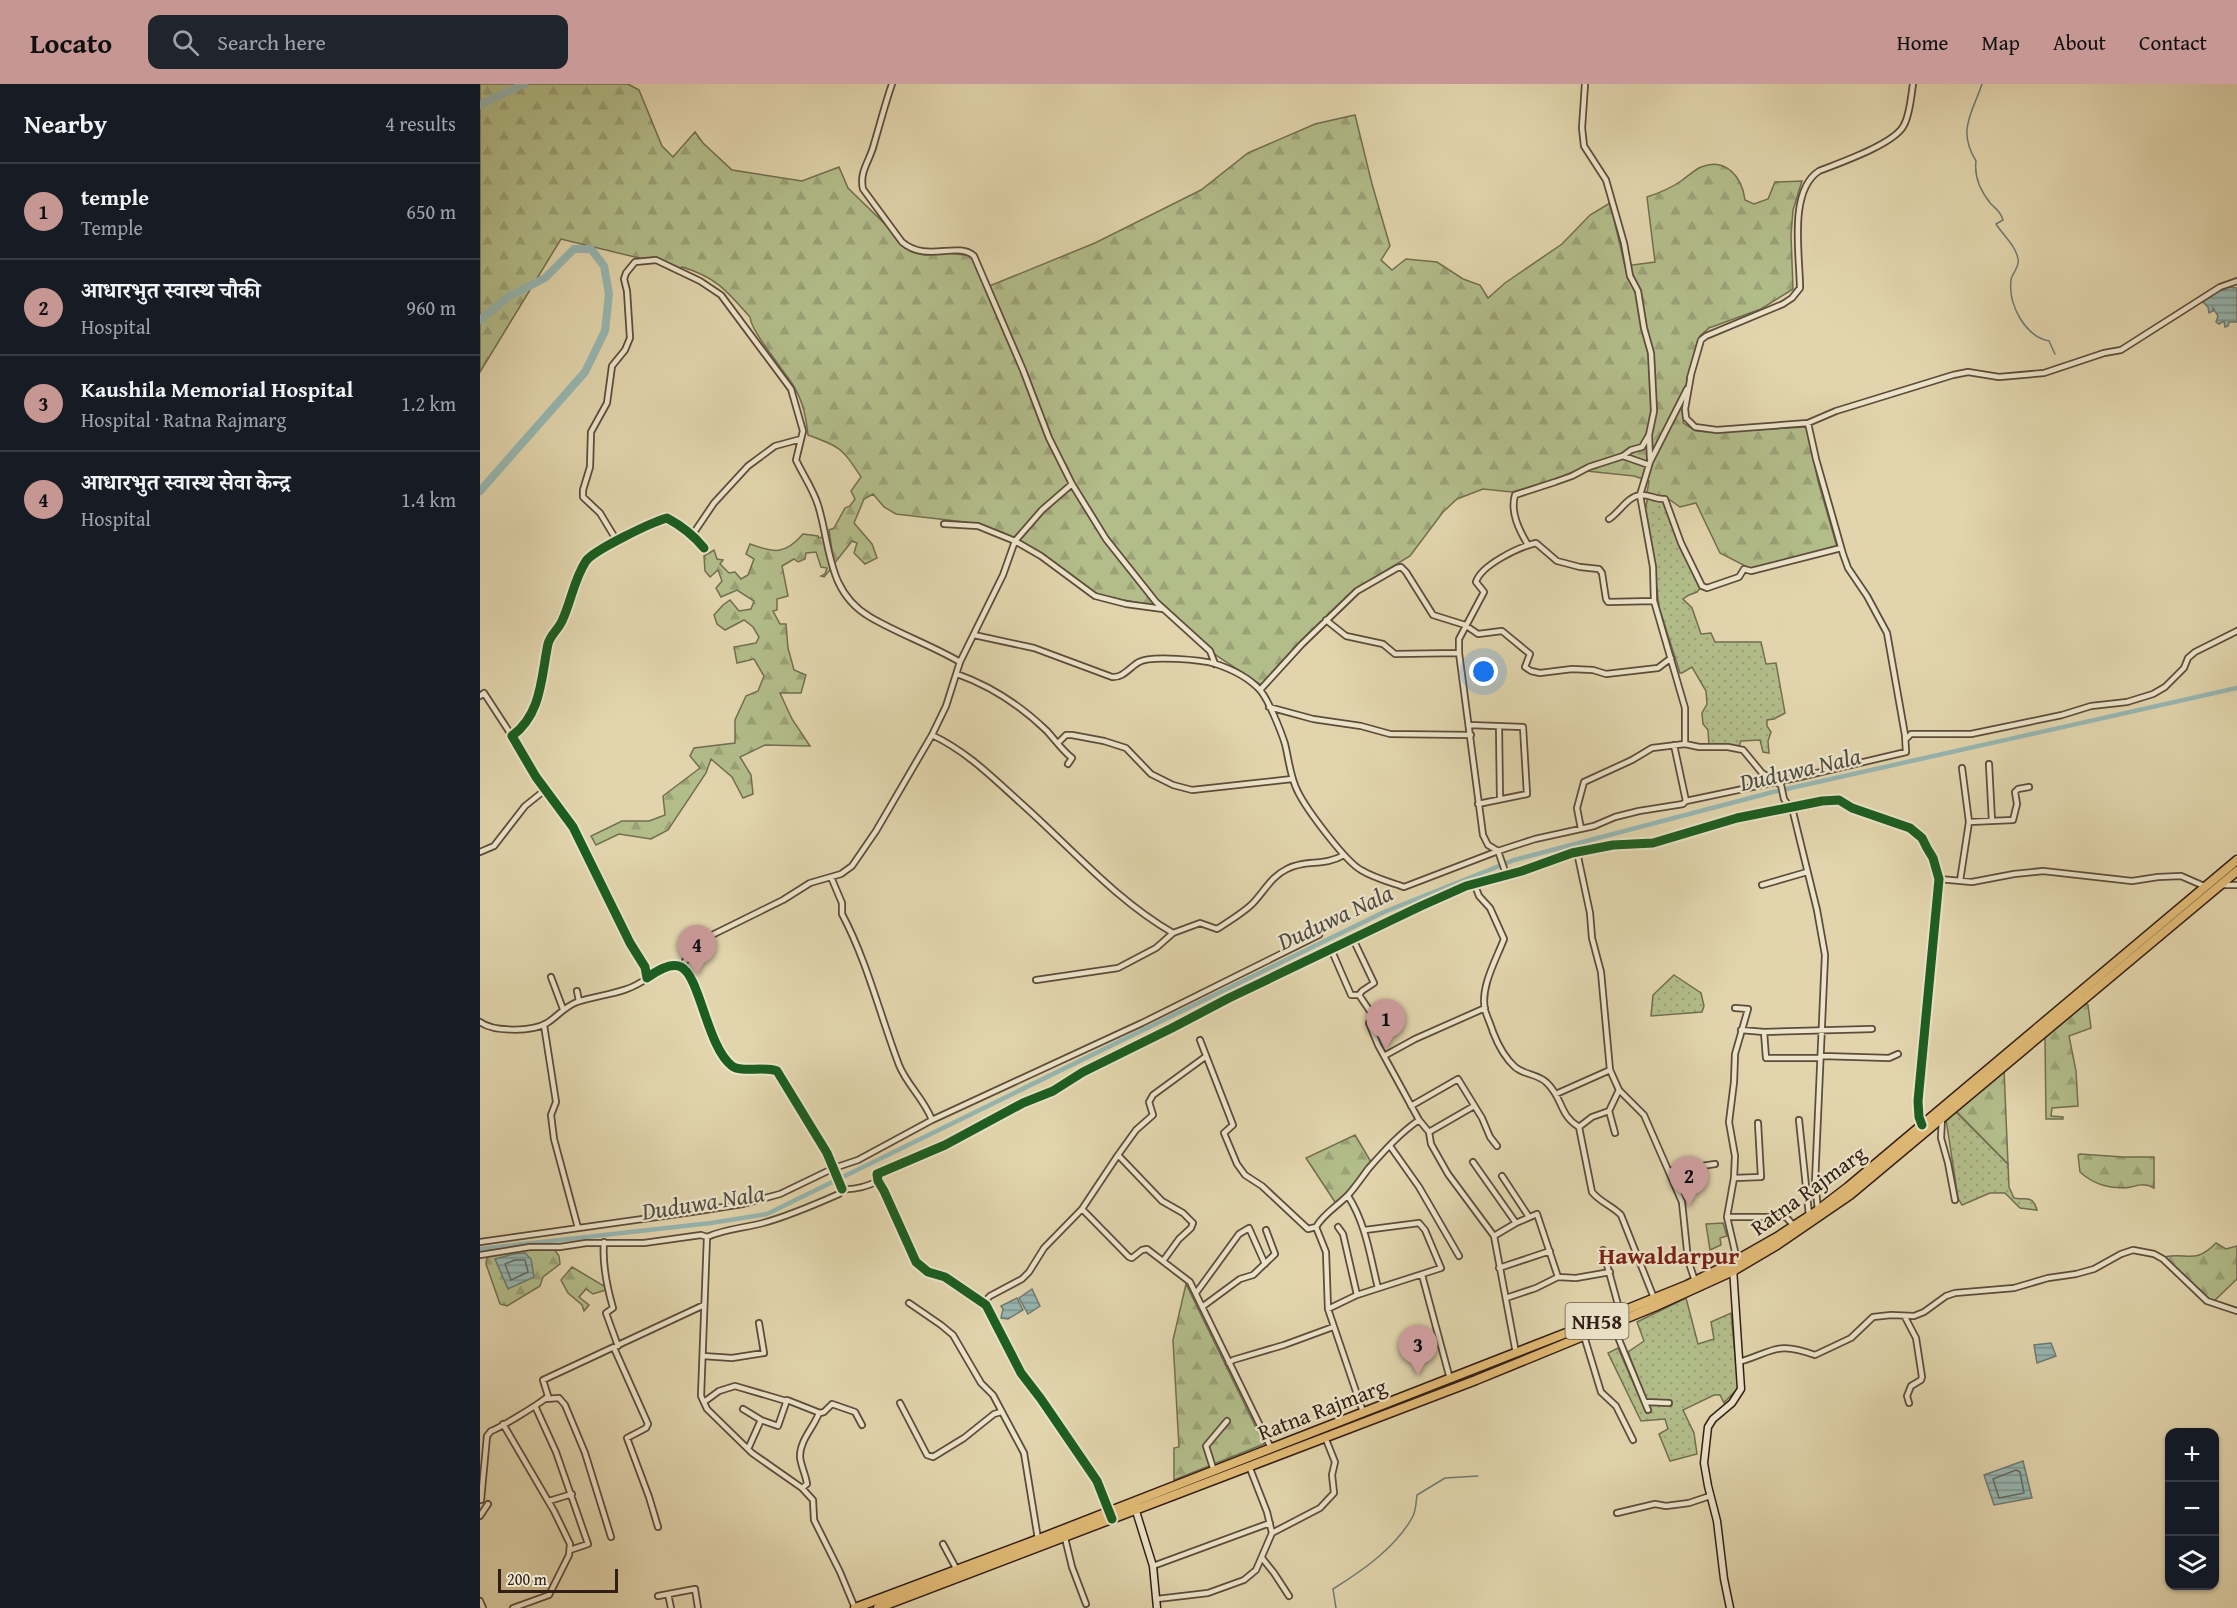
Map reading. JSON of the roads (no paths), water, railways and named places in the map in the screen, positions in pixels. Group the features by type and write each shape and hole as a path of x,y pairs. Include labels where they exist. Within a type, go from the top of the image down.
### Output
{"highway":[{"name":"Ratna Rajmarg","path":"855,1608 1038,1539 1249,1466 1613,1325 1693,1291 1818,1210 1848,1187 2237,860"},
{"name":"Ratna Rajmarg","path":"1135,1506 1271,1448 1654,1299 1777,1245 1842,1201 2237,871"},
{"name":"Ratna Rajmarg","path":"878,1608 1065,1538 1111,1515"}],"street":[{"path":"892,84 874,145 863,171 861,181 863,189 908,248 925,253 965,251 974,256 1023,370 1049,438 1072,484 1106,539 1163,609 1210,651 1215,664"},
{"path":"1585,84 1582,128 1584,146 1606,180 1624,243 1630,276 1638,291 1651,353 1654,411 1649,435 1650,463"},
{"path":"1685,744 1685,708 1654,601 1653,567 1640,495 1650,463 1684,397 1701,340 1783,304 1800,288 1798,230 1801,198 1809,177 1888,141 1899,133 1905,124 1913,84"},
{"path":"617,541 600,513 583,497 590,467 591,432 607,403 612,366 625,350 630,338 624,279 629,267 636,262 656,260 700,280 721,295 791,389 803,431 796,460 817,503 830,550 833,573 843,591 858,608 870,617 960,662"},
{"path":"1691,375 1685,409 1686,418 1695,427 1716,430 1808,423 1836,411 1953,375 1968,372 1999,376 2043,373 2104,352 2121,350 2220,287 2237,281"},
{"path":"974,634 1034,648 1118,678 1140,661 1153,657 1215,664 1242,676 1260,690 1269,707 1284,741 1292,778 1299,794 1313,815 1344,855 1360,870 1404,887 1498,851 1556,833 1594,826 1615,817 1673,806 1686,801 1906,752 1906,739 1887,633 1867,596 1848,568 1816,459 1808,423"},
{"path":"1528,545 1515,518 1513,504 1515,495 1623,456 1631,450 1642,447 1649,435"},
{"path":"693,534 714,502 748,466 775,446 801,439"},
{"path":"1623,456 1650,463"},
{"path":"681,967 690,952 708,937 783,900 810,882 841,874 852,866 876,831 932,735 946,706 960,662 1003,575 1015,541 1035,517 1072,484"},
{"path":"1609,519 1618,513 1630,499 1640,495 1666,500 1681,543 1700,582 1707,588 1738,577 1744,569 1752,571 1841,548"},
{"path":"512,736 526,721 538,699 550,638 561,624 586,561 617,541 667,518 681,529 693,534 704,548"},
{"path":"944,524 978,526 1015,541 1049,562 1095,596 1126,604 1163,609"},
{"path":"1506,874 1498,851 1488,845 1484,835 1478,804 1471,735 1464,704 1459,653 1459,639 1484,592 1476,582 1479,574 1512,552 1528,545 1539,544 1550,557 1565,564 1599,569 1602,573 1608,602 1654,601"},
{"path":"1260,690 1326,620 1357,591 1401,567 1433,615 1465,625 1478,634 1502,631 1530,654 1525,667 1532,671 1540,673 1572,669 1593,670 1606,674 1658,668 1671,658"},
{"path":"1326,620 1346,636 1383,644 1395,654 1459,653"},
{"path":"1906,739 1911,734 1971,734 2062,715 2091,706 2127,702 2153,694 2165,687 2184,668 2188,658 2195,652 2237,630"},
{"path":"957,674 1008,699 1072,758 1068,764"},
{"path":"480,696 484,693 545,790 573,827 630,943 645,967 647,978"},
{"path":"1269,707 1313,719 1361,726 1390,734 1471,735"},
{"path":"1469,724 1523,726 1527,794 1478,804"},
{"path":"1499,726 1500,800"},
{"path":"932,735 949,743 996,779 1102,881 1145,916 1173,933"},
{"path":"1058,743 1066,735 1072,735 1117,744 1126,748 1151,774 1173,785 1192,790 1292,778"},
{"path":"1581,829 1577,808 1584,782 1652,748 1685,744 1700,747 1737,748 1750,756 1762,773 1781,785 1784,799 1791,807 1817,910 1825,955 1815,1183 1818,1210"},
{"path":"1674,745 1686,801"},
{"path":"1989,764 1992,821"},
{"path":"1960,881 1969,822 1962,768"},
{"path":"1969,822 2013,820 2017,804 2015,792 2018,789 2029,787"},
{"path":"480,852 494,846 525,806 545,790"},
{"path":"1111,1515 1097,1481 1021,1373 986,1305 945,1277 928,1272 916,1262 878,1181 877,1174 945,1145 1023,1103 1053,1091 1092,1067 1331,949 1474,883 1577,852 1613,845 1653,843 1737,818 1822,801 1839,800 1852,808 1910,828 1922,838 1933,858 1939,879 1918,1101 1922,1125"},
{"path":"1577,852 1590,913 1592,938 1601,972 1610,1070 1619,1090 1644,1115 1682,1203 1688,1260 1695,1282"},
{"path":"1036,980 1118,968 1156,948 1173,933 1200,923 1217,928 1252,904 1266,886 1282,872 1302,863 1320,864 1344,855"},
{"path":"1939,879 1972,882 2043,871 2132,881 2181,876 2205,886 2237,885"},
{"path":"1762,885 1807,872"},
{"path":"831,877 842,903 842,914 880,1008 899,1065 929,1111 932,1120"},
{"path":"1474,883 1479,896 1490,908 1504,939 1487,981 1485,1008 1497,1042 1518,1070 1542,1078 1556,1094 1568,1120 1579,1127 1592,1192 1597,1200 1613,1207 1621,1215 1654,1299"},
{"path":"480,1242 692,1212 769,1198 881,1149 932,1120 1142,1023 1319,935"},
{"path":"1331,949 1352,995 1359,995 1374,983 1353,939"},
{"path":"480,1022 487,1027 501,1029 544,1025 562,1009 579,1001 623,991 672,966 681,967 692,981 711,1032 725,1060 736,1069 777,1071 827,1153 842,1189"},
{"path":"551,977 562,1009"},
{"path":"577,992 579,1001"},
{"path":"1359,995 1372,1012 1374,1017 1369,1023 1419,1120 1429,1132 1431,1144 1448,1174 1494,1236 1516,1353"},
{"path":"1384,1056 1415,1039 1485,1008"},
{"path":"1730,1608 1717,1521 1704,1463 1708,1427 1713,1419 1738,1396 1741,1389 1735,1264 1727,1217 1734,1178 1735,1156 1729,1122 1735,1054 1748,1010 1735,1008"},
{"path":"544,1025 556,1102 551,1114 554,1139 578,1228"},
{"path":"1741,1030 1764,1032 1872,1029"},
{"path":"1764,1032 1766,1058 1820,1056 1889,1058 1898,1054"},
{"path":"1200,1040 1233,1125 1224,1133 1240,1169 1295,1215 1308,1229 1316,1227 1323,1216 1347,1196 1369,1168 1406,1129 1419,1120"},
{"path":"983,1303 990,1296 1010,1286 1029,1272 1044,1248 1082,1209 1136,1130 1152,1115 1149,1102 1153,1095 1205,1057"},
{"path":"1556,1094 1610,1070"},
{"path":"1412,1106 1458,1079 1497,1146"},
{"path":"1615,1133 1609,1111 1619,1090"},
{"path":"1429,1132 1473,1106"},
{"path":"1579,1127 1592,1117 1609,1111"},
{"path":"1942,1117 1941,1138 1955,1200"},
{"path":"1799,1120 1809,1215"},
{"path":"1734,1178 1761,1177 1758,1124"},
{"path":"1390,1146 1419,1187 1459,1256"},
{"path":"1118,1155 1162,1201 1183,1213 1193,1224 1163,1261"},
{"path":"1473,1162 1516,1223"},
{"path":"1669,1171 1715,1164"},
{"path":"1502,1176 1528,1217"},
{"path":"842,1189 866,1187 878,1181"},
{"path":"707,1237 719,1231 758,1224 790,1214 839,1194 842,1189"},
{"path":"1347,1196 1359,1213 1365,1230 1378,1288"},
{"path":"1082,1209 1129,1257 1132,1258 1147,1249 1190,1282 1271,1448"},
{"path":"1494,1236 1537,1214 1540,1217 1558,1277"},
{"path":"1727,1217 1785,1217 1794,1226"},
{"path":"1328,1309 1357,1295 1441,1268 1425,1230 1419,1223 1365,1230"},
{"path":"1316,1227 1326,1252 1328,1309 1363,1412"},
{"path":"1338,1227 1343,1234 1357,1295"},
{"path":"1196,1293 1239,1234 1250,1228 1265,1264"},
{"path":"1202,1307 1240,1280 1253,1275 1275,1254 1266,1230"},
{"path":"480,1255 530,1247 560,1247 604,1242 644,1243 701,1234 707,1237"},
{"path":"707,1237 701,1396 707,1409 748,1449 802,1488 813,1500 813,1520 840,1572 855,1608"},
{"path":"604,1242 603,1252 608,1291 613,1308 606,1313 616,1347 648,1424 646,1428 627,1437 658,1527"},
{"path":"1603,1250 1620,1312"},
{"path":"1739,1362 1785,1347 1797,1348 1815,1355 1851,1338 1873,1317 1914,1316 1955,1293 2014,1288 2048,1278 2076,1274 2094,1269 2133,1250 2154,1254 2163,1259 2207,1301 2237,1311"},
{"path":"1499,1268 1550,1251"},
{"path":"1506,1298 1536,1288 1558,1277 1576,1278 1610,1272"},
{"path":"1422,1275 1450,1379"},
{"path":"909,1303 953,1335 981,1383 993,1395 1020,1442 1024,1453 1038,1539"},
{"path":"481,1500 487,1436 491,1431 548,1396 543,1380 704,1305"},
{"path":"1905,1317 1916,1338 1922,1377 1911,1386 1907,1396 1909,1403"},
{"path":"703,1356 732,1358 764,1353 759,1323"},
{"path":"1613,1325 1648,1410"},
{"path":"1229,1363 1333,1327"},
{"path":"1584,1336 1601,1392 1616,1406 1633,1440"},
{"path":"704,1402 719,1391 735,1386 819,1413 824,1412 832,1404 855,1412 862,1425"},
{"path":"545,1399 559,1398 565,1405 585,1453 611,1537"},
{"path":"743,1409 761,1420 778,1426 786,1401"},
{"path":"1645,1402 1668,1403"},
{"path":"900,1403 927,1455 933,1456 964,1438 994,1414 1001,1412"},
{"path":"535,1406 572,1494 588,1544 570,1550"},
{"path":"802,1488 807,1484 800,1456 808,1432 819,1413"},
{"path":"748,1449 761,1420"},
{"path":"1214,1471 1206,1446 1227,1421"},
{"path":"503,1424 549,1501 570,1544 570,1550 549,1595 513,1608"},
{"path":"1272,1533 1320,1508 1334,1493 1332,1475 1335,1462 1325,1437"},
{"path":"1157,1599 1208,1593 1229,1587 1244,1580 1256,1570 1272,1533 1249,1466"},
{"path":"549,1501 572,1494"},
{"path":"1617,1513 1654,1504 1666,1506 1689,1503 1710,1496"},
{"path":"480,1516 488,1504"},
{"path":"1135,1506 1153,1566 1157,1608"},
{"path":"1153,1566 1270,1523"},
{"path":"1065,1538 1072,1567 1086,1604"},
{"path":"943,1544 957,1570"},
{"path":"1262,1558 1289,1596"},
{"path":"658,1596 695,1589 698,1608"},
{"path":"668,1594 671,1608"},
{"path":"480,1601 483,1608"}],"water":[{"path":"2229,287 2237,288 2237,322 2229,322 2225,327 2224,321 2219,324 2216,322 2218,316 2213,308 2213,311 2209,313 2208,307 2203,302 2216,292"},
{"path":"525,1253 531,1259 534,1277 508,1289 495,1259"},
{"path":"1032,1289 1040,1306 1028,1314 1019,1298"},
{"path":"1017,1298 1023,1310 1008,1319 1001,1318 1003,1309 1001,1306"},
{"path":"2051,1343 2056,1356 2037,1363 2034,1345"},
{"path":"2023,1461 2032,1498 1994,1505 1984,1475"}],"waterway":[{"path":"480,105 524,84"},
{"path":"1982,84 1967,131 1970,150 1976,161 1977,178 1984,194 2002,217 2003,220 1996,224 2017,254 2018,265 2011,280 2015,309 2033,333 2049,341 2055,354"},
{"path":"480,320 508,297 545,278 574,249 591,249 604,266 609,294 605,331 585,372 480,491"},
{"name":"Duduwa Nala","path":"480,1249 711,1223 767,1214 1384,912 1514,860 1773,792 2237,688"},
{"path":"1336,1608 1333,1589 1366,1567 1397,1539 1413,1516 1417,1495 1445,1478 1478,1476"}],"place":[{"name":"आधारभुत स्वास्थ सेवा केन्द्र","path":"697,975"},
{"name":"temple","path":"1386,1049"},
{"name":"आधारभुत स्वास्थ चौकी","path":"1689,1206"},
{"name":"Kaushila Memorial Hospital","path":"1418,1375"}],"district":[{"name":"Hawaldarpur","path":"1669,1255"}]}
